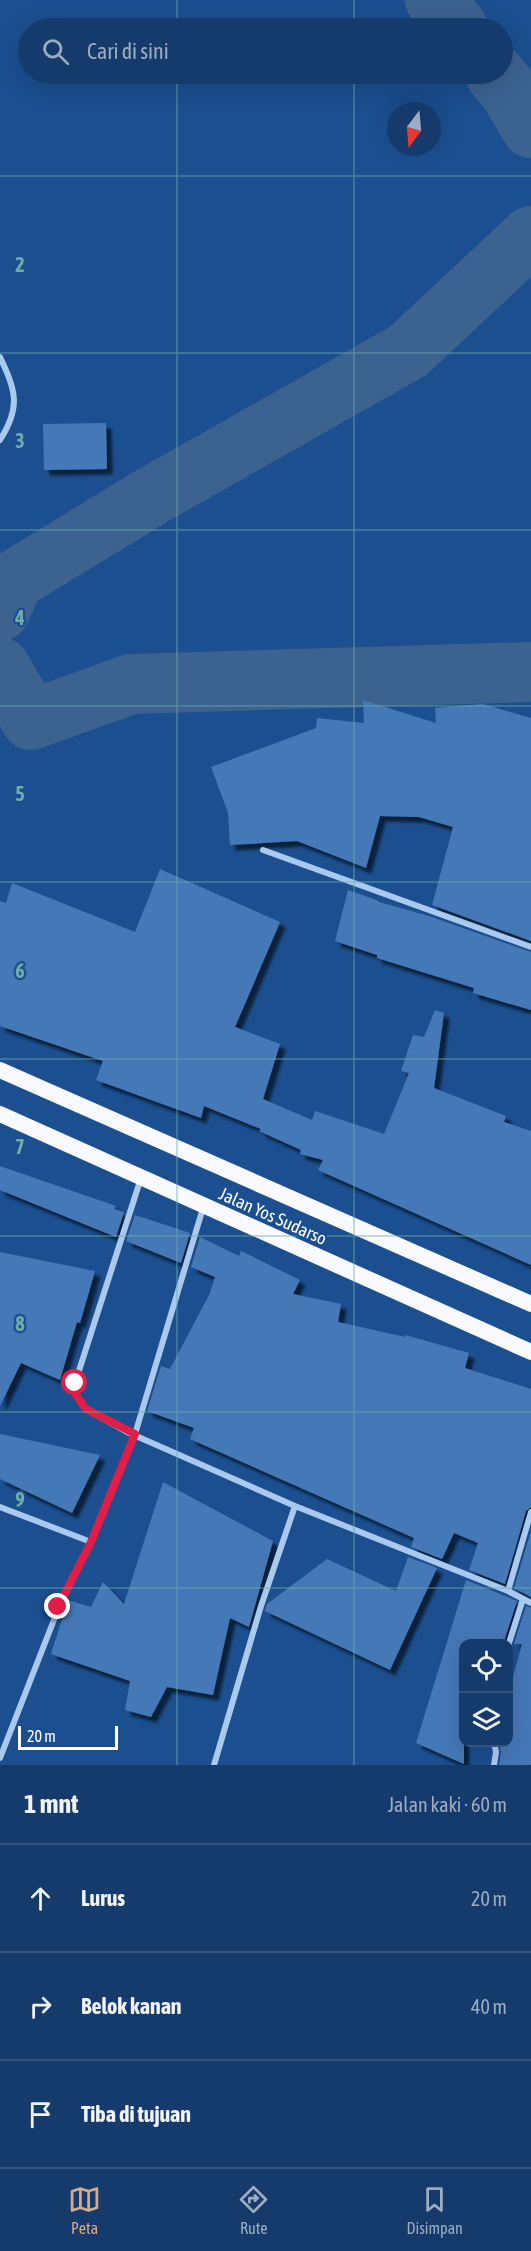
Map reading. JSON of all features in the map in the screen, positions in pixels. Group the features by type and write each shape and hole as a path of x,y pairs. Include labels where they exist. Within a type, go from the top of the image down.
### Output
{"highway":[{"name":"Jalan Yos Sudarso","path":"0,1070 531,1304"},
{"name":"Jalan Yos Sudarso","path":"0,1114 531,1352"}],"street":[{"path":"0,357 16,397 12,418 0,440"},
{"path":"263,850 531,947"},
{"path":"141,1177 75,1383 76,1395 86,1409 135,1434 295,1506 508,1591 531,1603"},
{"path":"0,1758 58,1607 91,1542 135,1434 204,1206"},
{"path":"214,1765 261,1606 295,1506"},
{"path":"0,1507 91,1542"},
{"path":"508,1591 531,1512"},
{"path":"510,1639 523,1599"},
{"path":"494,1765 495,1747"}],"building":[{"path":"106,423 107,469 44,470 43,424"},
{"path":"363,700 436,723 435,708 483,704 531,718 531,941 432,905 453,827 419,817 380,816 366,868 297,841 230,845 228,813 211,767 316,728 317,718 364,723"},
{"path":"160,869 280,922 235,1027 280,1044 263,1099 312,1120 315,1111 384,1134 409,1073 401,1071 413,1035 424,1037 435,1010 444,1013 434,1088 506,1116 504,1122 531,1131 531,1265 318,1170 323,1160 300,1154 301,1150 259,1131 261,1129 204,1106 201,1118 96,1080 103,1061 0,1026 0,901 6,903 12,883 135,932"},
{"path":"348,890 531,952 531,1010 473,993 474,988 377,958 377,955 335,941"},
{"path":"0,1166 116,1206 114,1209 124,1212 116,1237 0,1190"},
{"path":"135,1215 190,1233 181,1263 126,1241"},
{"path":"200,1237 239,1256 241,1251 300,1280 293,1294 341,1304 338,1322 405,1337 405,1335 469,1353 465,1368 531,1389 531,1507 526,1511 505,1584 469,1570 478,1543 454,1533 442,1559 411,1547 414,1538 190,1439 194,1428 147,1411 161,1366 170,1369 210,1293 215,1277 191,1267"},
{"path":"0,1252 95,1271 60,1380 21,1363 0,1406"},
{"path":"0,1434 100,1455 72,1513 0,1479"},
{"path":"163,1482 273,1541 249,1627 230,1618 213,1695 167,1687 151,1717 125,1710 130,1681 51,1654 68,1600 91,1607 103,1582 124,1604"},
{"path":"531,1531 531,1597 514,1588"},
{"path":"408,1557 437,1568 390,1670 265,1611 267,1604 327,1559 396,1591"},
{"path":"466,1580 517,1601 505,1639 459,1639 459,1747 464,1747 464,1764 416,1743"},
{"path":"526,1606 531,1608 531,1765 499,1765 500,1747 513,1747 513,1677 522,1644 514,1644"}],"waterway":[{"path":"435,0 450,18"},
{"path":"503,84 531,128"},
{"path":"0,611 14,580 152,496 408,351 531,236"},
{"path":"0,667 31,720 131,684 531,672"}],"route":[{"path":"58,1607 91,1542 135,1434 127,1432 86,1409 76,1395 75,1383"}]}
